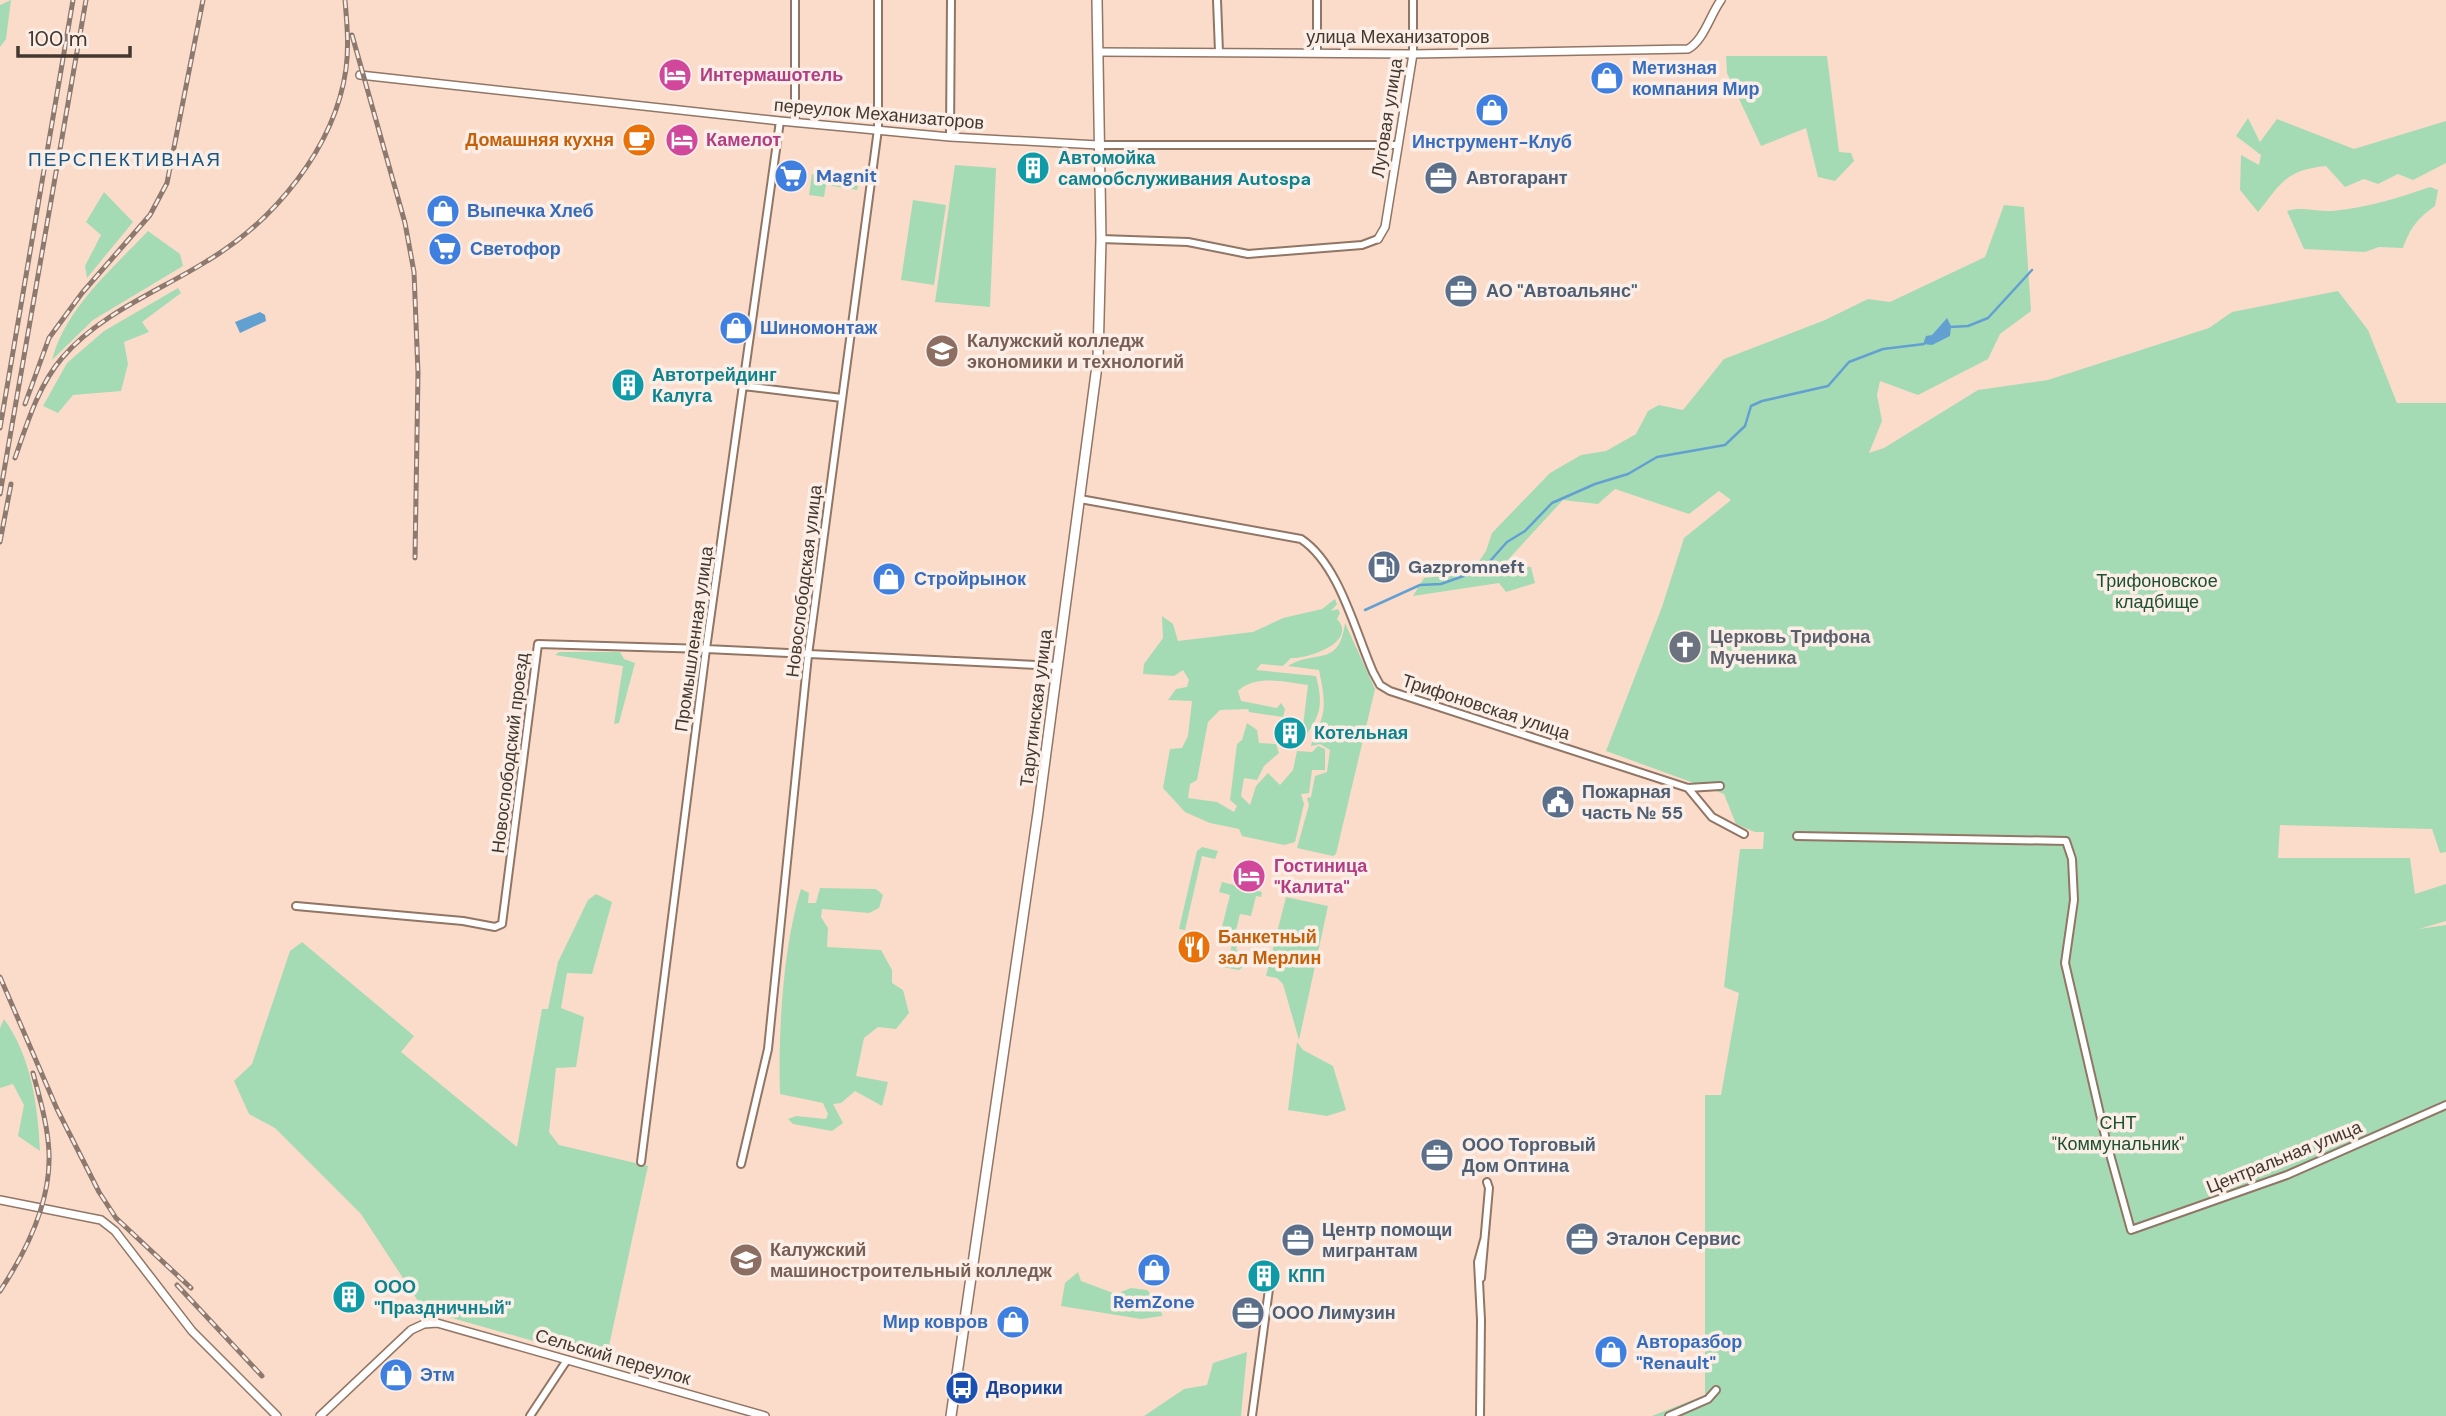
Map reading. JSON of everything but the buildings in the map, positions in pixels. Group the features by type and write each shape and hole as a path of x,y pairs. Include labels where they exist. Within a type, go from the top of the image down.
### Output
{"main road":[{"name":"Тарутинская улица","path":"951,1416 1098,358 1101,239 1097,0"}],"street":[{"path":"794,0 795,122"},
{"name":"Новослободская улица","path":"741,1164 768,1049 808,655 878,129 878,0"},
{"path":"950,137 951,0"},
{"path":"1217,0 1219,52"},
{"path":"1317,0 1317,52"},
{"name":"Луговая улица","path":"1378,239 1385,227 1413,54 1413,0"},
{"name":"улица Механизаторов","path":"1098,52 1413,54 1688,49 1698,44 1719,1"},
{"name":"переулок Механизаторов","path":"360,75 950,137 1098,145 1398,145"},
{"name":"Промышленная улица","path":"640,1162 706,649 780,121"},
{"path":"1101,239 1188,242 1248,254 1362,244 1378,239"},
{"path":"743,386 842,398"},
{"name":"Трифоновская улица","path":"1080,499 1301,538 1313,547 1331,571 1373,672 1380,685 1390,691 1688,788 1720,786"},
{"name":"Новослободский проезд","path":"296,906 463,921 495,927 502,925 538,644 706,649 1056,666"},
{"path":"1688,788 1713,817 1744,834"},
{"name":"Центральная улица","path":"1797,836 2066,841 2072,859 2074,900 2065,963 2106,1140 2131,1230 2287,1175 2446,1105"},
{"path":"1480,1416 1478,1262 1484,1240 1489,1188 1487,1182"},
{"path":"0,1200 101,1220 115,1231 192,1331 277,1416"},
{"path":"1252,1416 1269,1289"},
{"name":"Сельский переулок","path":"320,1416 411,1330 424,1324 455,1327 765,1416"},
{"path":"530,1416 566,1360"},
{"path":"1669,1416 1708,1399 1716,1390"}],"green space":[{"path":"11,0 6,39 0,47 0,5"},
{"path":"1726,56 1827,56 1839,152 1851,153 1854,161 1835,181 1818,177 1806,128 1761,146 1727,73"},
{"path":"2248,118 2260,142 2277,119 2354,149 2446,121 2446,163 2413,180 2398,174 2378,184 2364,179 2345,187 2326,166 2313,168 2286,179 2258,212 2240,190 2241,155 2259,165 2261,155 2236,136"},
{"path":"955,165 996,168 990,307 935,302"},
{"path":"812,174 859,181 857,190 826,185 824,197 809,195"},
{"path":"2430,187 2438,190 2435,206 2415,224 2403,248 2379,247 2365,252 2304,249 2287,211 2357,208"},
{"path":"104,192 133,222 87,278 85,266 101,235 86,222"},
{"path":"913,200 946,205 934,285 901,280"},
{"path":"2004,205 2024,207 2031,311 2000,334 1988,359 1918,395 1880,381 1877,395 1882,421 1869,453 1884,448 1978,390 2048,380 2209,328 2232,312 2338,291 2368,330 2397,403 2446,403 2446,852 2440,853 2432,829 2280,825 2278,858 2410,858 2415,894 2446,884 2446,921 2419,929 2446,925 2446,1416 1652,1416 1705,1395 1705,1095 1721,1095 1739,993 1724,987 1740,849 1763,849 1764,832 1755,832 1736,824 1724,794 1606,751 1662,607 1684,538 1731,500 1719,491 1689,514 1615,489 1598,504 1563,500 1505,563 1531,567 1535,583 1506,592 1499,583 1413,596 1424,578 1472,572 1486,551 1492,533 1550,473 1581,455 1606,451 1636,434 1648,411 1659,405 1683,410 1724,359 1825,320 1868,299 1890,302 1985,257"},
{"path":"148,231 180,254 183,266 93,320 52,360 58,341 79,307 105,275"},
{"path":"178,288 181,293 142,322 149,332 124,342 128,364 121,391 73,395 58,413 43,406 67,363 104,331"},
{"path":"1335,599 1337,604 1331,611 1338,609 1340,613 1337,619 1342,627 1337,641 1319,652 1291,658 1283,666 1261,664 1256,670 1316,676 1320,696 1319,710 1303,740 1295,735 1303,726 1308,685 1271,680 1253,682 1238,691 1241,701 1277,708 1281,703 1285,709 1283,717 1249,712 1248,709 1220,710 1208,722 1197,780 1190,784 1188,798 1217,802 1234,812 1237,806 1230,800 1237,744 1242,740 1247,723 1257,730 1259,743 1276,744 1279,753 1264,766 1257,780 1244,778 1241,796 1250,805 1256,786 1268,773 1280,785 1293,770 1297,751 1312,752 1318,746 1325,749 1325,770 1312,770 1309,793 1301,794 1304,804 1295,842 1284,845 1242,836 1239,829 1210,823 1185,812 1163,788 1170,749 1182,748 1188,736 1192,701 1168,700 1176,689 1187,687 1189,680 1183,670 1174,676 1143,674 1144,664 1163,638 1162,616 1173,624 1178,641 1253,632 1283,618 1322,609"},
{"path":"1345,623 1375,689 1336,854 1333,856 1297,848 1309,805 1307,798 1311,797 1315,776 1327,772 1330,750 1320,744 1311,746 1324,708 1319,670 1288,666 1332,652 1338,646"},
{"path":"559,652 620,652 624,659 635,663 619,723 614,724 623,666 555,655"},
{"path":"1202,847 1218,851 1215,859 1202,856 1185,930 1179,929 1197,851"},
{"path":"1222,882 1262,892 1261,897 1256,896 1251,916 1240,914 1235,934 1247,937 1246,944 1238,942 1236,950 1247,953 1244,966 1239,970 1223,967 1224,962 1228,963 1232,944 1216,940 1217,935 1220,935 1230,895 1219,892"},
{"path":"820,888 876,889 883,895 879,908 869,913 822,909 821,917 828,928 827,947 881,950 892,970 892,983 903,990 909,1013 896,1029 878,1027 864,1038 856,1076 888,1082 882,1106 855,1091 841,1103 833,1104 843,1123 832,1131 793,1124 788,1119 796,1116 826,1119 828,1114 823,1103 780,1094 781,1018 790,937 801,889 809,893 808,903 816,903"},
{"path":"596,894 612,902 592,974 567,973 561,1008 584,1017 576,1067 556,1068 549,1132 559,1145 648,1166 609,1346 586,1356 424,1310 361,1214 275,1128 249,1114 234,1081 252,1064 290,951 302,942 414,1036 401,1052 517,1147 542,1009 548,1009 558,962 588,900"},
{"path":"1286,897 1328,906 1299,1040 1283,984 1277,978 1266,976"},
{"path":"4,1019 27,1065 37,1117 40,1151 18,1136 24,1105 13,1084 0,1088 0,1028"},
{"path":"1297,1042 1303,1050 1333,1066 1346,1110 1327,1116 1288,1110"},
{"path":"1078,1272 1081,1281 1116,1294 1131,1288 1147,1290 1160,1304 1162,1316 1141,1319 1061,1306 1065,1283"},
{"path":"1247,1352 1241,1416 1144,1416 1184,1389 1207,1385 1213,1363"}],"water":[{"path":"260,312 265,315 266,321 240,333 235,322"},
{"path":"1947,318 1951,326 1950,336 1932,345 1923,344 1926,336 1932,335"}],"waterway":[{"path":"1950,327 1968,326 1988,318 2032,270"},
{"path":"1365,610 1420,585 1441,584 1483,569 1507,542 1525,531 1552,503 1595,484 1628,474 1657,457 1725,445 1745,426 1751,406 1828,386 1849,362 1883,349 1924,344"}],"railway":[{"path":"0,428 73,0"},
{"path":"0,494 86,0"},
{"path":"25,404 49,338 82,293 150,215 167,183 203,0"},
{"path":"15,458 46,381 77,342 130,304 189,272 231,245 255,226 297,180 315,154 340,98 347,52 345,0"},
{"path":"352,35 405,223 414,272 418,373 415,558"},
{"path":"0,542 11,484"},
{"path":"0,977 57,1109 99,1192 116,1218 191,1288"},
{"path":"0,1291 35,1226 49,1171 48,1143 33,1073"},
{"path":"177,1285 262,1376"}],"place":[{"name":"Интермашотель","path":"675,75"},
{"name":"Метизная компания Мир","path":"1607,78"},
{"name":"Инструмент-Клуб","path":"1492,110"},
{"name":"Домашняя кухня","path":"639,140"},
{"name":"Камелот","path":"682,140"},
{"name":"Автомойка самообслуживания Autospa","path":"1033,168"},
{"name":"Magnit","path":"791,176"},
{"name":"Автогарант","path":"1441,178"},
{"name":"Выпечка Хлеб","path":"443,211"},
{"name":"Светофор","path":"445,249"},
{"name":"АО \"Автоальянс\"","path":"1461,291"},
{"name":"Шиномонтаж","path":"736,328"},
{"name":"Калужский колледж экономики и технологий","path":"942,351"},
{"name":"Автотрейдинг Калуга","path":"628,385"},
{"name":"Gazpromneft","path":"1384,567"},
{"name":"Стройрынок","path":"889,579"},
{"name":"Церковь Трифона Мученика","path":"1685,647"},
{"name":"Котельная","path":"1290,733"},
{"name":"Пожарная часть № 55","path":"1558,802"},
{"name":"Гостиница \"Калита\"","path":"1249,876"},
{"name":"Банкетный зал Мерлин","path":"1194,947"},
{"name":"ООО Торговый Дом Оптина","path":"1437,1155"},
{"name":"Эталон Сервис","path":"1582,1239"},
{"name":"Центр помощи мигрантам","path":"1298,1240"},
{"name":"Калужский машиностроительный колледж","path":"746,1260"},
{"name":"RemZone","path":"1154,1270"},
{"name":"КПП","path":"1264,1276"},
{"name":"ООО \"Праздничный\"","path":"349,1297"},
{"name":"ООО Лимузин","path":"1248,1313"},
{"name":"Мир ковров","path":"1013,1322"},
{"name":"Авторазбор \"Renault\"","path":"1611,1352"},
{"name":"Этм","path":"396,1375"},
{"name":"Дворики","path":"962,1388"}],"district":[{"name":"ПЕРСПЕКТИВНАЯ","path":"125,159"}],"park label":[{"name":"Трифоновское кладбище","path":"2157,591"},
{"name":"СНТ \"Коммунальник\"","path":"2118,1133"}]}
